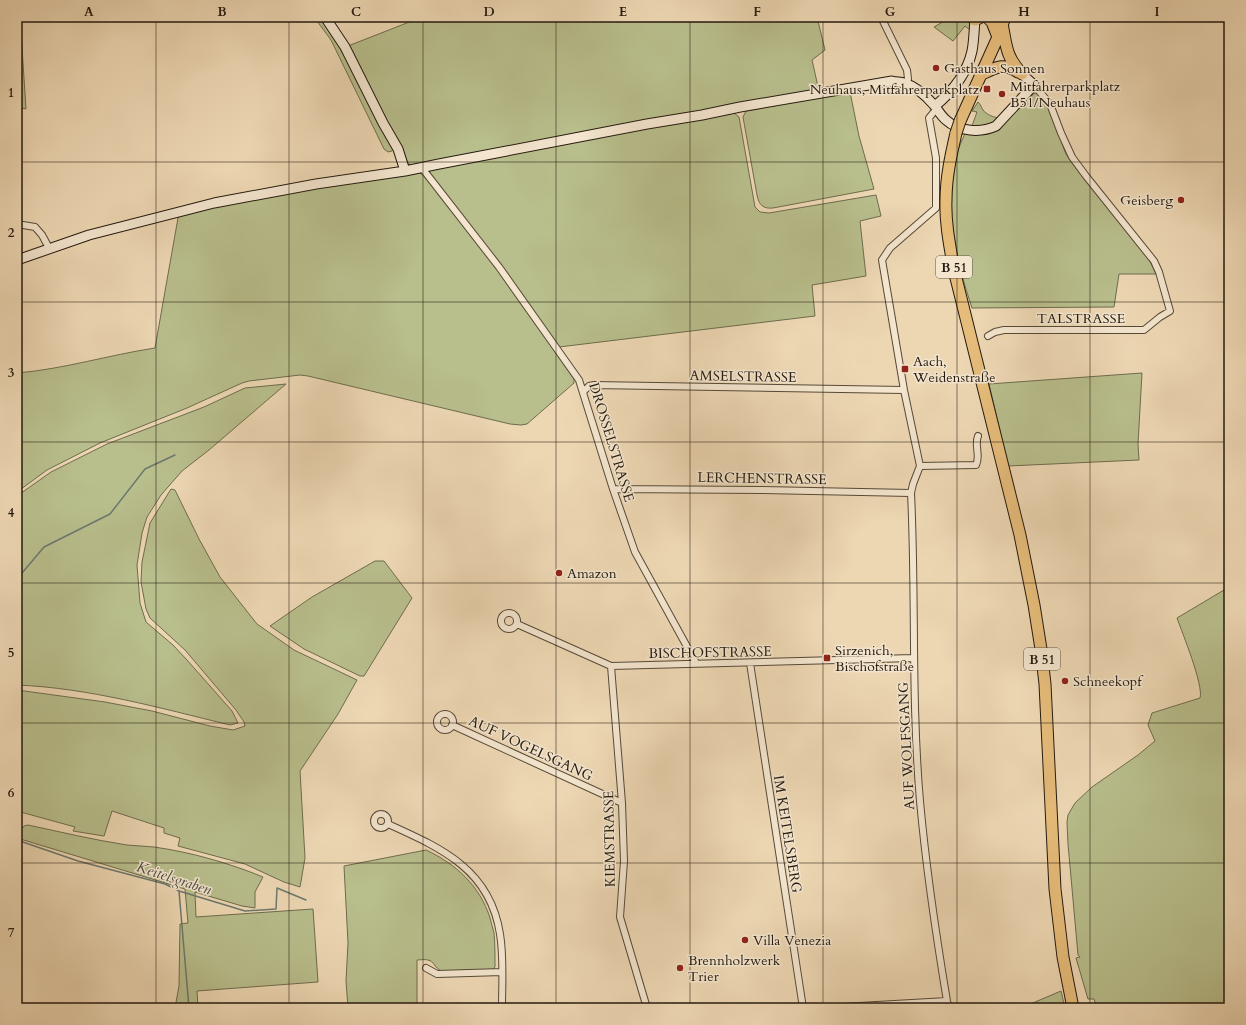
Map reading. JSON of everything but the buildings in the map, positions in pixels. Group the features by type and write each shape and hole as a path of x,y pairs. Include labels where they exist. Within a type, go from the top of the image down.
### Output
{"highway":[{"path":"987,17 992,22 998,37"},
{"path":"1003,20 1009,58 1022,74"},
{"name":"B 51","path":"1003,20 998,37 980,75 956,133 948,171 946,216 949,242 956,277 1020,535 1034,605 1045,684 1055,889 1063,957 1074,1008"},
{"path":"980,75 1003,66 1012,68 1022,74"}],"main road":[{"path":"325,17 345,47 383,123 398,149 405,171"},
{"path":"936,108 954,88 966,70 972,50 977,18"},
{"path":"17,260 49,248 124,225 214,203 316,184 422,168 647,124 892,81 905,83 918,91 936,108 945,120 956,126 979,131 988,130 996,126 1034,85 1022,74"}],"street":[{"path":"880,17 907,70 907,85"},
{"name":"TALSTRASSE","path":"988,336 994,332 1004,330 1144,330 1170,311 1159,272 1154,261 1072,157 1050,104 1034,85"},
{"path":"936,108 929,122 936,158 936,208 890,248 882,260 904,390 920,466 976,465 979,460 976,445 978,436"},
{"name":"DROSSELSTRASSE","path":"422,168 499,267 579,380 612,489 635,552 696,663"},
{"path":"17,224 35,227 42,235 49,248"},
{"name":"AMSELSTRASSE","path":"583,392 589,386 594,385 904,390"},
{"name":"AUF WOLFSGANG","path":"920,466 911,493 914,583 914,658 920,800 930,887 949,1008"},
{"name":"LERCHENSTRASSE","path":"612,489 911,493"},
{"name":"BISCHOFSTRASSE","path":"517,624 611,666 914,658"},
{"name":"IM KEITELSBERG","path":"750,663 803,1008"},
{"name":"KIEMSTRASSE","path":"611,666 622,803 624,861 620,917 647,1008"},
{"name":"AUF VOGELSGANG","path":"452,725 622,803"},
{"path":"388,824 414,836 452,857 467,868 489,897 498,926 501,945 502,1008"},
{"path":"426,968 437,974 502,972"},
{"path":"824,1008 947,1001"}],"green space":[{"path":"17,17 20,17 26,109 17,107"},
{"path":"314,17 322,17 333,32 393,148 392,151 388,152 384,149 331,40"},
{"path":"422,17 817,17 825,50 812,60 819,91 411,166 380,110 348,46"},
{"path":"945,17 966,17 965,20 970,23 970,30 965,26 953,41 934,27 946,20"},
{"path":"850,92 859,136 874,189 773,208 762,206 757,195 743,117 746,111"},
{"path":"1035,93 1041,96 1046,103 1054,120 1063,147 1070,160 1148,257 1156,274 1119,274 1114,307 972,308 961,272 953,233 950,194 956,156 965,133 982,134"},
{"path":"978,102 986,113 999,118 998,121 980,127 972,126 977,112 972,111"},
{"path":"734,113 739,117 755,207 760,212 769,213 876,195 881,216 860,221 866,276 812,285 815,316 559,347 496,260 429,174 430,170 487,157"},
{"path":"416,171 424,176 489,257 574,379 574,383 527,424 510,424 308,376 300,375 249,381 100,443 47,470 17,492 17,373 69,365 155,348 178,218 180,215 238,201"},
{"path":"1142,373 1138,444 1139,460 1008,466 989,384"},
{"path":"286,384 209,450 182,471 161,495 147,517 142,533 137,565 140,603 146,622 173,645 187,660 232,711 238,723 230,725 98,694 17,685 17,496 51,472 107,444 204,407 245,388"},
{"path":"171,489 175,490 220,577 257,624 294,650 357,680 338,714 300,771 305,858 300,887 284,882 245,864 178,846 180,838 164,833 164,828 112,811 104,836 73,831 75,827 17,811 17,690 105,702 152,711 210,726 233,730 245,726 236,710 185,650 150,618 146,609 141,582 142,562 150,523"},
{"path":"375,561 384,561 412,598 364,676 360,676 304,649 270,626 312,597"},
{"path":"1229,587 1229,756 1226,763 1229,791 1229,1008 1094,1008 1096,1005 1094,999 1088,999 1076,958 1080,957 1078,955 1068,844 1068,815 1075,803 1092,787 1138,755 1155,741 1148,725 1152,713 1200,698 1199,682 1196,671 1177,618"},
{"path":"28,825 115,843 154,847 195,855 237,867 263,877 255,892 255,908 242,906 195,892 196,917 313,909 318,982 197,991 198,1008 175,1008 179,986 180,924 188,923 185,889 17,838 17,834 24,826"},
{"path":"426,850 447,862 466,877 486,906 494,933 495,967 492,970 442,971 430,961 417,960 417,1008 348,1008 346,981 348,943 344,866"},
{"path":"1061,991 1065,1008 1021,1008"}],"waterway":[{"path":"17,579 44,547 110,514 145,469 175,455"},
{"name":"Keitelsgraben","path":"17,840 78,861 165,884 179,891 245,911 276,909 277,888 306,900"},
{"path":"179,891 189,1008"}],"place":[{"name":"Gasthaus Sonnen","path":"936,68"},
{"name":"Neuhaus, Mitfahrerparkplatz","path":"987,89"},
{"name":"Mitfahrerparkplatz B51/Neuhaus","path":"1002,94"},
{"name":"Geisberg","path":"1181,200"},
{"name":"Aach, Weidenstraße","path":"905,369"},
{"name":"Amazon","path":"559,573"},
{"name":"Sirzenich, Bischofstraße","path":"827,658"},
{"name":"Schneekopf","path":"1065,681"},
{"name":"Villa Venezia","path":"745,940"},
{"name":"Brennholzwerk Trier","path":"680,968"}]}
